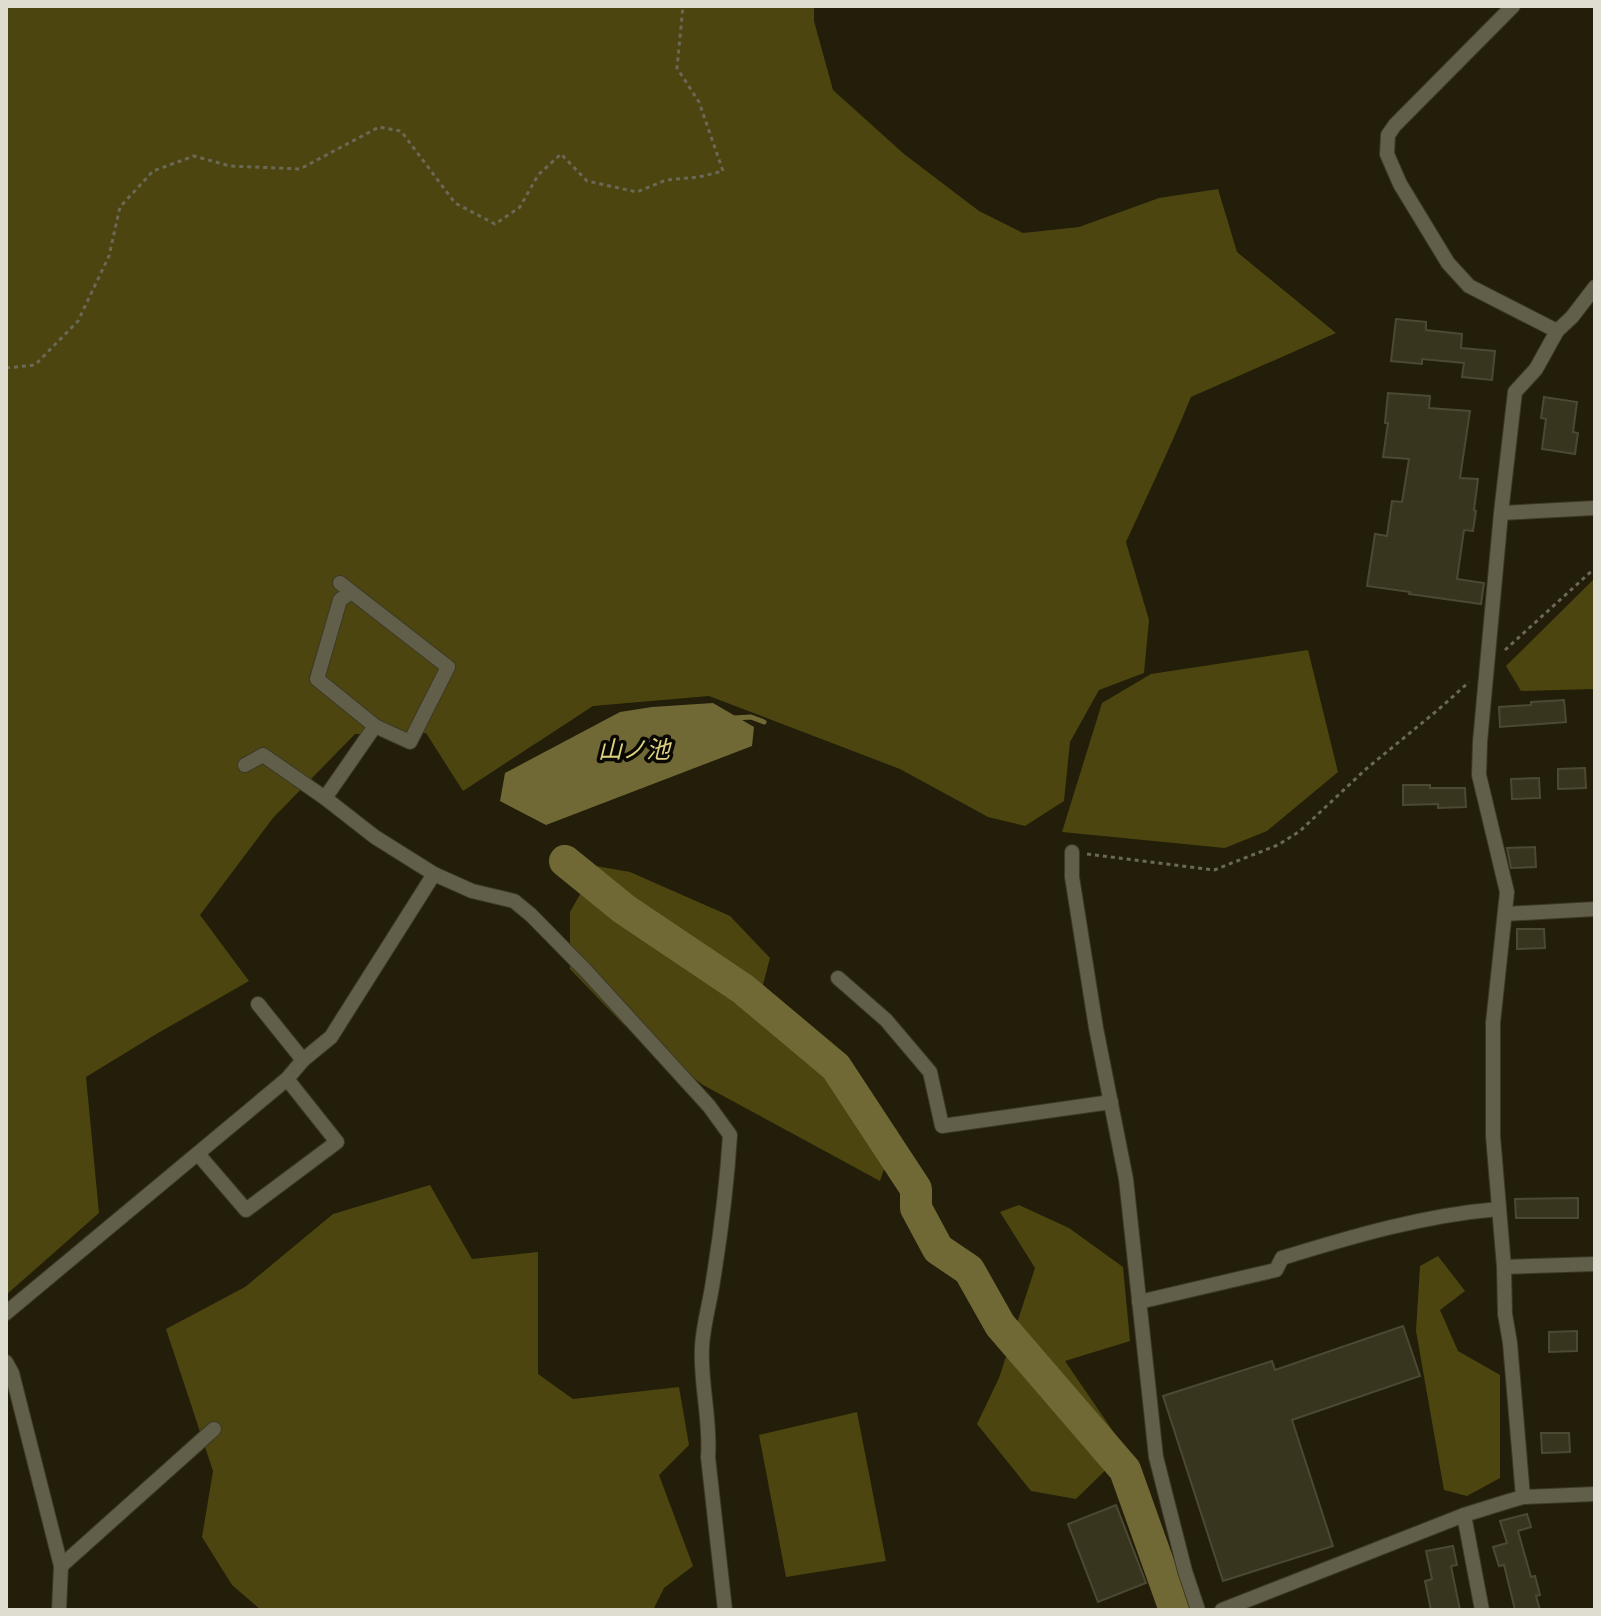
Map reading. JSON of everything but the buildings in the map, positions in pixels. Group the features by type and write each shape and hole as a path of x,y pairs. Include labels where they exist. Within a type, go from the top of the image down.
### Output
{"street":[{"path":"1513,6 1395,125 1388,135 1387,154 1400,184 1448,263 1469,286 1557,331"},
{"path":"1523,1497 1505,1314 1493,1136 1493,1023 1507,892 1479,775 1480,742 1515,392 1536,369 1557,331 1595,287"},
{"path":"1501,513 1595,508"},
{"path":"346,587 448,667 410,742 375,726 317,679 346,587"},
{"path":"325,798 375,726"},
{"path":"245,765 263,755 375,837 434,874 472,891 514,901 586,971 699,1095 730,1135 702,1345 708,1457 725,1610"},
{"path":"1072,852 1072,877 1096,1028 1126,1179 1156,1457 1198,1610"},
{"path":"6,1313 287,1079 303,1060 331,1037 434,874"},
{"path":"1505,914 1595,909"},
{"path":"838,978 886,1020 930,1072 942,1126 1111,1102"},
{"path":"258,1004 303,1060"},
{"path":"198,1154 246,1210 337,1142 287,1079"},
{"path":"1139,1302 1276,1270 1282,1258 1335,1241 1406,1223 1499,1209"},
{"path":"1504,1267 1595,1264"},
{"path":"6,1362 12,1373 61,1566 59,1610"},
{"path":"61,1566 214,1429"},
{"path":"1222,1610 1464,1515 1523,1497 1595,1494"},
{"path":"1464,1515 1482,1610"}],"path":[{"path":"6,368 35,365 78,321 109,256 120,207 153,171 194,156 230,166 300,169 379,127 401,131 455,203 495,224 520,207 538,175 561,154 587,181 637,192 666,180 723,171 699,102 677,68 683,6"},
{"path":"1072,852 1214,870 1278,845 1300,831 1595,568"}],"shaded area":[{"path":"6,6 814,6 814,21 833,90 904,154 979,211 1023,233 1079,227 1159,198 1218,189 1237,252 1336,333 1191,397 1126,542 1149,620 1144,673 1099,690 1070,742 1064,801 1025,826 988,817 900,769 709,696 593,706 463,791 426,733 355,734 273,818 200,915 249,981 86,1077 99,1213 6,1295"},
{"path":"1595,578 1595,689 1521,691 1506,666"},
{"path":"1308,650 1338,772 1267,831 1225,848 1062,832 1102,703 1151,674"},
{"path":"596,866 630,872 730,916 770,958 757,1007 897,1130 880,1181 703,1085 624,1025 570,969 570,912"},
{"path":"430,1185 472,1259 538,1252 538,1374 573,1399 679,1387 689,1445 659,1475 693,1566 664,1588 653,1610 261,1610 232,1585 202,1537 213,1471 166,1329 245,1287 333,1214"},
{"path":"1019,1205 1069,1228 1123,1267 1130,1341 1065,1361 1126,1450 1076,1499 1031,1491 977,1424 999,1378 1035,1268 1000,1212"},
{"path":"1438,1256 1465,1291 1440,1310 1458,1351 1500,1375 1500,1478 1467,1496 1444,1490 1416,1331 1420,1266"},
{"path":"857,1412 886,1561 786,1577 759,1435"}],"water":[{"name":"山ノ池","path":"713,703 754,727 752,746 546,825 500,801 505,773 620,712"}],"waterway":[{"path":"734,718 751,717 764,722"},
{"path":"565,861 624,909 743,989 836,1067 916,1189 916,1208 938,1249 969,1270 1000,1325 1125,1470 1175,1610"}]}
